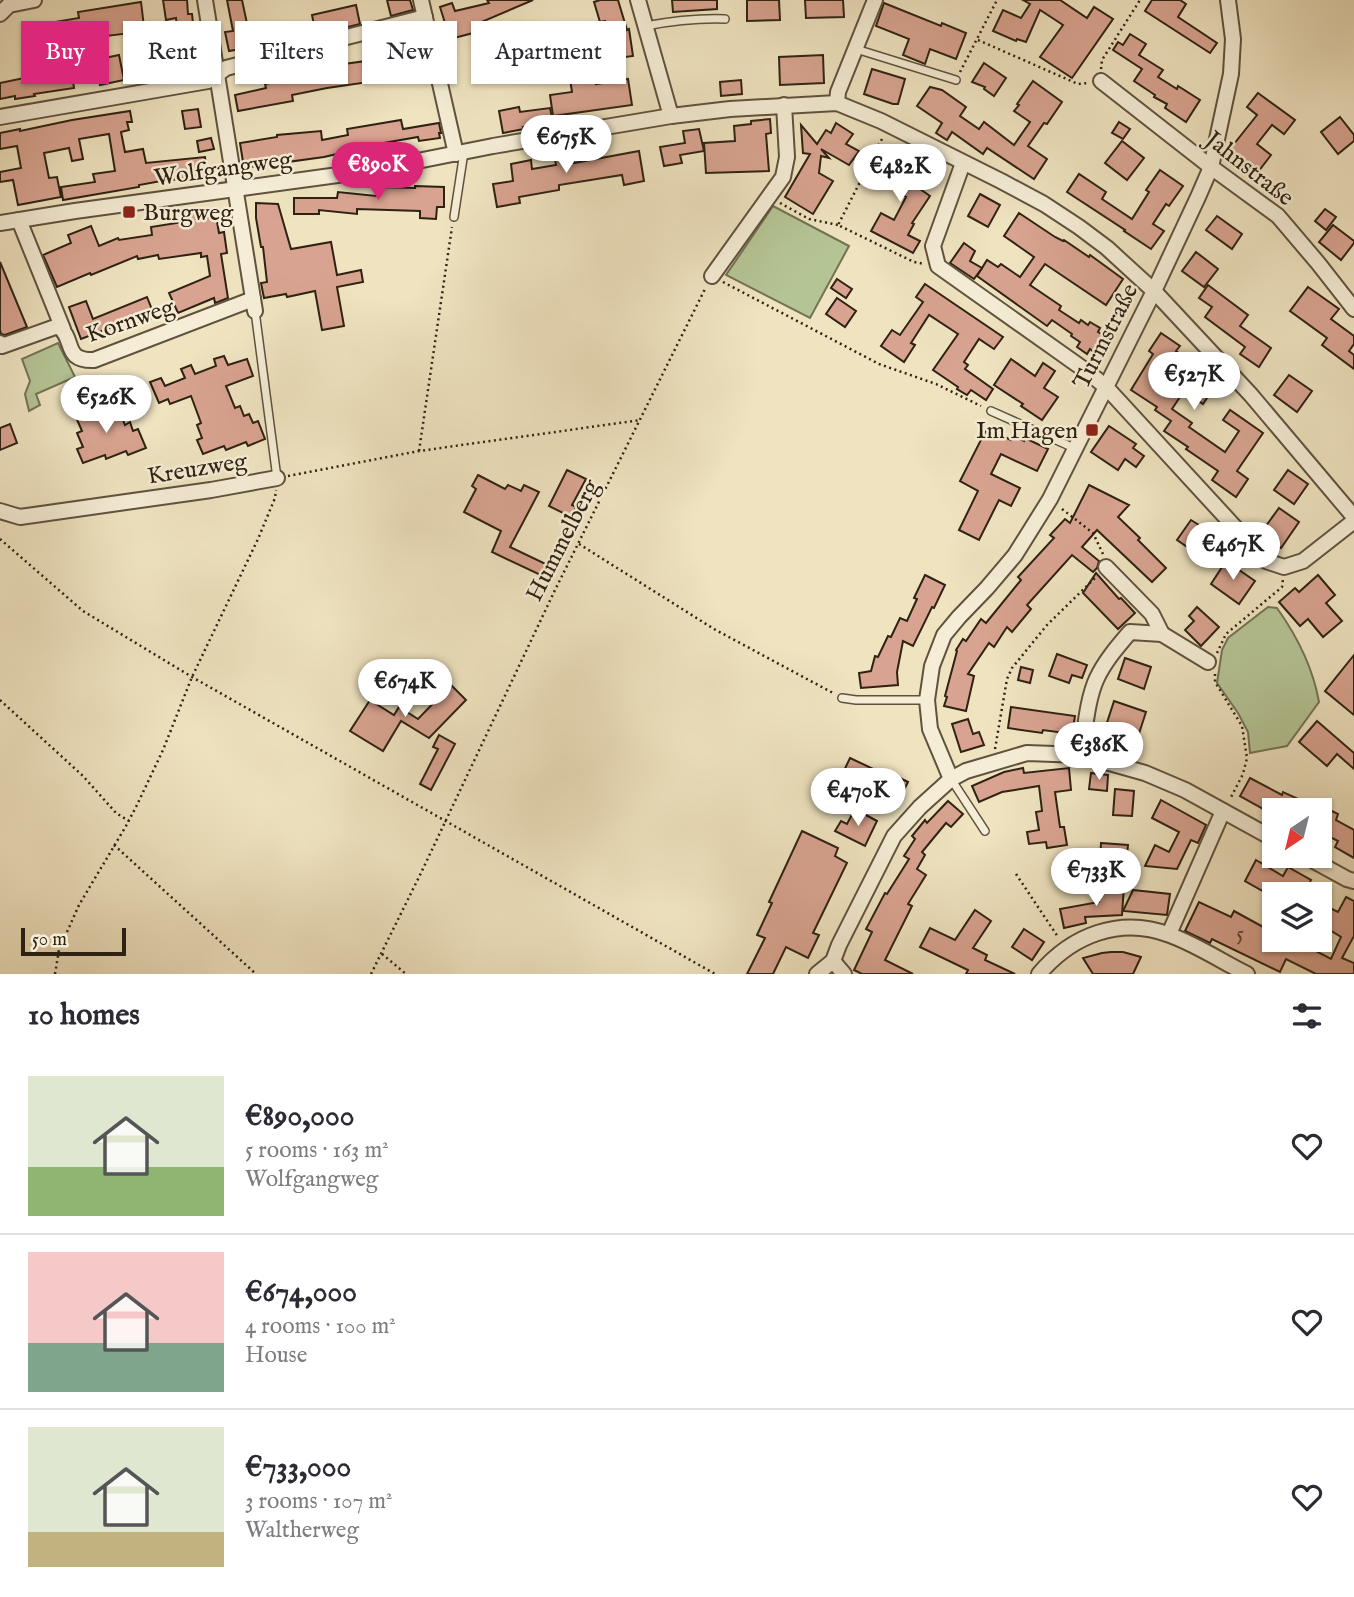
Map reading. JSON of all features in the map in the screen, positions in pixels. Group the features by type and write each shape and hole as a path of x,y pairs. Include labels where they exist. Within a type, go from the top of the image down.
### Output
{"street":[{"path":"0,14 9,5 34,0"},
{"path":"205,0 209,21"},
{"path":"421,0 460,153"},
{"path":"638,0 671,116"},
{"path":"837,103 838,92 875,0"},
{"name":"Turmstraße","path":"951,779 930,729 927,700 932,666 944,635 1015,555 1049,499 1154,291 1211,167 1231,74 1233,39 1228,0"},
{"path":"221,72 226,68 425,18"},
{"name":"Jahnstraße","path":"1101,81 1278,216 1354,309"},
{"path":"0,117 191,84"},
{"path":"220,84 254,305"},
{"name":"Wolfgangweg","path":"0,223 367,171 671,116 784,104 837,103 881,121 1044,204 1107,248 1154,291 1251,395 1354,519"},
{"path":"712,276 783,177 788,158 784,104"},
{"path":"963,163 933,246 938,266 1106,387 1266,561 1284,567 1303,561 1354,519"},
{"path":"19,220 63,329"},
{"name":"Kornweg","path":"0,343 2,346 58,326 63,329 73,353 82,360 94,360 254,305"},
{"name":"Kreuzweg","path":"0,511 20,517 212,490 277,478"},
{"path":"1106,567 1152,614 1162,634"},
{"path":"1081,755 1097,678 1112,653 1130,632 1162,634 1213,662"},
{"path":"817,974 833,961 894,836 920,807 951,779 966,771 1027,753 1081,755 1145,773 1185,790 1262,832"},
{"path":"1169,934 1223,811"},
{"path":"1327,868 1354,881"},
{"path":"1039,974 1065,949 1082,939 1100,932 1136,926 1169,934 1247,974"},
{"path":"833,961 844,974"}],"lane":[{"path":"645,26 692,19 725,19"},
{"path":"856,49 956,80"},
{"path":"454,217 460,153"},
{"name":"Kreuzweg","path":"254,305 277,478"},
{"path":"991,411 1074,448"},
{"path":"842,698 927,700"},
{"path":"951,779 985,831"}],"path":[{"path":"956,80 997,0"},
{"path":"978,40 1078,84 1101,81 1102,60 1140,0"},
{"path":"838,226 882,139"},
{"path":"768,197 809,219 838,226 914,262 938,266"},
{"path":"419,451 454,217"},
{"path":"712,276 879,364 936,384 991,411"},
{"name":"Hummelberg","path":"371,974 555,590 712,276"},
{"path":"55,974 59,950 79,905 129,821 163,750 192,677 258,539 275,498 277,478 419,451 641,420"},
{"path":"993,763 1007,679 1012,668 1047,625 1106,567 1093,533 1049,499"},
{"path":"0,539 83,611 192,677 715,974"},
{"path":"579,544 714,629 842,698"},
{"path":"1223,811 1243,774 1247,758 1242,726 1215,682 1213,662 1226,634 1282,587 1284,567"},
{"path":"0,700 83,776 116,813 129,821"},
{"path":"114,845 256,974"},
{"path":"1016,873 1065,949"},
{"path":"381,953 406,974"}],"green space":[{"path":"773,206 849,246 810,318 726,275"},
{"path":"58,343 75,377 36,394 40,405 29,411 25,394 30,381 22,359"},
{"path":"1268,607 1277,608 1297,641 1313,677 1319,702 1287,746 1250,753 1248,732 1217,683 1222,650 1228,638"}],"building":[{"path":"163,0 187,0 188,14 192,14 193,21 176,21 176,18 166,20"},
{"path":"227,0 242,0 246,21 235,21 235,50 229,51 225,32 233,31"},
{"path":"387,0 410,0 413,10 391,16"},
{"path":"487,0 533,0 484,21 471,21 471,34 457,37 457,21 444,21 440,7 452,3 455,11 489,3"},
{"path":"618,0 624,21 600,21 594,2"},
{"path":"672,0 717,0 717,9 673,12"},
{"path":"747,0 779,0 780,20 747,21"},
{"path":"805,0 843,0 844,17 806,18"},
{"path":"1023,0 1060,0 1087,18 1094,7 1113,19 1072,78 1040,57 1063,25 1040,10 1026,42 1016,41 993,31 1003,10 1021,18 1030,4"},
{"path":"1152,0 1180,0 1186,4 1178,17 1217,43 1210,53 1145,11"},
{"path":"141,2 143,21 123,21 123,34 109,36 109,21 61,21 79,18 78,12"},
{"path":"884,3 966,33 956,59 930,49 925,64 903,55 909,39 876,26"},
{"path":"356,5 360,24 348,27 348,21 313,21 312,15"},
{"path":"626,27 629,29 633,56 626,57"},
{"path":"1130,34 1146,44 1139,55 1163,70 1158,77 1200,100 1186,122 1165,108 1167,104 1134,81 1142,69 1113,50 1118,42 1123,45"},
{"path":"119,55 123,80 109,83 109,57"},
{"path":"823,55 824,83 780,85 779,57"},
{"path":"362,62 362,83 292,95 293,101 238,111 235,95 266,88 265,84 348,84 348,64"},
{"path":"984,63 1006,78 994,96 984,89 985,87 972,82"},
{"path":"872,69 905,79 898,104 864,94"},
{"path":"21,79 21,84 73,84 74,88 15,99 15,96 0,99 0,83"},
{"path":"628,79 632,105 553,116 550,95 572,92 571,84 626,84"},
{"path":"741,80 742,94 721,96 720,82"},
{"path":"1033,81 1062,102 1028,146 1047,159 1034,179 987,148 983,154 952,132 947,140 936,133 942,123 917,106 930,87 942,90 966,107 960,116 979,129 984,122 1014,145 1030,122 1014,111"},
{"path":"1258,93 1295,120 1284,134 1272,125 1257,144 1271,155 1258,172 1255,170 1252,174 1237,163 1241,158 1230,149 1257,115 1247,107"},
{"path":"519,107 520,112 550,108 553,122 503,133 499,111"},
{"path":"198,109 201,127 185,129 182,111"},
{"path":"130,111 132,122 127,122 129,130 121,132 125,152 143,149 146,163 205,157 207,176 161,181 63,200 61,187 95,182 93,174 115,171 109,134 79,139 83,159 72,161 69,148 44,153 49,178 57,177 61,197 18,205 13,180 0,182 0,172 21,168 17,146 0,149 0,133"},
{"path":"1340,117 1354,135 1354,141 1338,154 1321,132"},
{"path":"770,119 771,133 766,134 769,171 706,173 704,143 735,141 734,126"},
{"path":"401,120 403,129 439,123 440,138 419,141 418,137 372,145 375,156 359,159 358,149 324,157 244,168 240,143 277,135 321,131 322,140 348,135 347,129"},
{"path":"1119,122 1130,129 1123,139 1112,133"},
{"path":"836,123 853,134 846,144 859,151 849,165 821,149 829,158 821,156 819,173 833,181 813,214 785,197 810,154 803,153 801,125 817,144 826,130 831,133"},
{"path":"699,129 704,151 680,155 682,163 664,166 660,147 685,143 683,131"},
{"path":"211,138 214,149 199,152 197,141"},
{"path":"1122,141 1144,158 1127,180 1105,163"},
{"path":"572,151 574,163 639,151 644,181 624,185 622,175 559,185 559,190 519,197 520,203 497,207 493,184 513,181 511,164 531,160 532,169 556,165 554,153"},
{"path":"891,152 912,166 907,172 914,176 910,182 930,196 912,223 914,224 908,235 920,241 913,253 871,231 881,213 894,220 906,197 875,176"},
{"path":"1160,170 1183,186 1169,206 1166,204 1153,224 1164,231 1151,249 1067,192 1079,174 1106,192 1102,199 1132,219 1149,192 1146,190"},
{"path":"376,187 444,187 444,207 437,207 436,219 420,218 420,211 357,209 357,214 319,210 319,214 294,214 294,198 337,198 338,192 376,196"},
{"path":"980,194 1000,205 988,227 968,216"},
{"path":"256,203 278,204 291,249 331,242 337,275 361,270 363,282 337,287 344,326 322,330 315,291 287,297 286,294 264,298 261,283 267,282"},
{"path":"1325,209 1336,217 1326,230 1315,221"},
{"path":"195,210 196,219 216,216 219,233 224,232 227,253 221,254 228,298 215,303 214,298 178,313 169,293 210,276 207,256 201,257 201,253 159,259 158,255 138,259 137,256 57,287 43,255 71,243 68,235 91,226 99,246 118,238 152,235 151,227 183,222 181,212"},
{"path":"1019,213 1055,237 1089,257 1090,255 1123,279 1106,305 1045,264 1030,285 1061,306 1059,310 1079,323 1081,320 1088,325 1090,322 1100,328 1098,332 1106,337 1095,353 1090,349 1087,354 1077,347 1080,342 1071,336 1072,334 1052,320 1047,326 977,276 987,260 998,267 1001,264 1020,277 1034,257 1004,236"},
{"path":"1217,216 1242,234 1232,249 1206,230"},
{"path":"1333,225 1354,241 1341,260 1319,242"},
{"path":"964,243 975,251 970,261 982,268 974,279 950,263"},
{"path":"1196,252 1218,269 1204,287 1182,271"},
{"path":"0,262 27,327 5,335 1,334 0,330"},
{"path":"837,279 852,289 846,298 831,288"},
{"path":"925,284 1003,337 994,349 979,339 964,362 968,365 965,369 993,389 986,400 971,390 967,395 933,370 958,334 929,315 911,343 915,345 904,362 881,346 892,330 900,335 923,302 916,297"},
{"path":"1208,285 1248,315 1240,326 1271,348 1259,367 1240,354 1245,347 1205,317 1212,307 1199,298"},
{"path":"1308,287 1339,309 1331,319 1354,336 1354,344 1349,351 1354,355 1354,369 1322,345 1327,338 1290,311"},
{"path":"147,297 155,317 133,325 131,320 81,339 69,307 86,301 93,319"},
{"path":"837,298 856,311 845,327 826,314"},
{"path":"1161,333 1180,346 1176,351 1198,367 1196,369 1217,383 1203,404 1184,391 1172,409 1192,423 1189,427 1225,452 1239,431 1223,420 1230,410 1263,433 1237,471 1248,479 1236,497 1212,480 1218,471 1164,431 1171,421 1155,410 1157,407 1131,390 1153,354 1149,351"},
{"path":"224,356 228,365 247,359 253,376 226,386 235,408 240,406 244,416 249,414 253,423 258,421 265,439 248,446 246,442 226,450 224,446 203,454 197,440 202,438 197,425 201,423 191,396 170,404 168,399 159,403 150,382 161,378 165,386 185,378 181,369 191,365 195,374 216,366 214,359"},
{"path":"1011,359 1035,376 1043,363 1055,371 1044,388 1058,397 1042,420 994,385"},
{"path":"1289,375 1312,391 1297,412 1274,395"},
{"path":"101,404 102,408 111,405 115,417 121,415 125,425 130,422 133,431 138,429 146,448 128,455 126,451 106,459 105,455 83,463 77,449 83,447 77,433 82,431 75,415"},
{"path":"10,424 17,443 0,450 0,428"},
{"path":"1109,426 1136,444 1133,448 1144,456 1136,467 1125,459 1118,470 1091,452"},
{"path":"987,428 1011,440 1013,435 1048,449 1037,471 1001,454 991,474 1020,488 1011,506 999,500 979,540 959,530 978,491 960,481"},
{"path":"567,470 586,479 572,505 576,507 571,517 549,506"},
{"path":"1288,470 1308,484 1294,504 1274,490"},
{"path":"478,475 505,489 508,485 521,491 524,485 539,492 510,547 554,568 549,579 492,552 501,531 464,512 476,489 472,486"},
{"path":"1089,485 1129,505 1118,517 1166,568 1152,582 1097,530 1082,547 1099,561 1097,568 1093,572 1072,555 1027,605 1031,609 1012,632 1007,627 994,647 989,643 968,674 974,676 966,711 944,706 956,650 963,639 966,641 981,619 986,623 1021,580 1018,577 1054,538 1050,535 1065,519 1070,523"},
{"path":"1279,508 1299,522 1281,548 1260,534"},
{"path":"1191,520 1213,534 1210,539 1221,547 1213,558 1202,550 1199,555 1177,540"},
{"path":"1226,561 1255,581 1239,604 1211,584"},
{"path":"1096,573 1135,613 1118,629 1083,593"},
{"path":"925,575 945,585 913,646 903,641 897,672 898,685 861,688 859,673 871,671 875,656 878,657 900,618 907,621"},
{"path":"1318,575 1335,595 1326,603 1342,621 1323,637 1308,619 1300,626 1279,602 1295,588 1299,592"},
{"path":"1197,607 1219,627 1201,646 1185,630 1194,621 1189,616"},
{"path":"1057,654 1087,665 1082,678 1072,675 1069,683 1049,676"},
{"path":"1354,655 1354,715 1325,691"},
{"path":"1125,658 1151,667 1144,689 1118,679"},
{"path":"1021,667 1033,670 1030,683 1018,680"},
{"path":"451,685 466,700 429,738 401,721 383,751 350,731 370,700 394,715 399,707 418,719"},
{"path":"1114,701 1146,712 1134,749 1102,738"},
{"path":"1011,707 1075,716 1072,734 1008,728"},
{"path":"968,719 973,734 979,732 984,745 961,752 952,724"},
{"path":"1317,721 1354,753 1354,769 1337,754 1327,766 1299,742"},
{"path":"439,735 455,744 431,790 420,784 438,749 433,747"},
{"path":"850,758 888,776 890,773 908,782 899,800 864,783 861,789 840,779"},
{"path":"1023,768 1024,773 1069,768 1071,790 1055,792 1060,827 1064,827 1067,845 1047,848 1046,842 1029,844 1027,832 1039,830 1036,812 1042,811 1039,786 1002,792 979,802 972,786 1004,772"},
{"path":"1091,773 1108,775 1107,791 1089,789"},
{"path":"1250,778 1282,795 1283,792 1296,798 1262,798 1262,808 1240,796"},
{"path":"1115,789 1134,791 1132,816 1113,815"},
{"path":"1161,800 1206,825 1198,843 1191,840 1177,869 1145,866 1155,845 1169,852 1179,832 1152,818"},
{"path":"948,801 963,814 951,827 946,823 922,852 925,855 917,869 926,875 908,904 912,906 885,960 913,974 862,974 854,970 872,932 866,929 885,893 887,894 909,859 904,856 915,839 912,836 925,820 927,823"},
{"path":"855,809 877,821 865,846 835,831 841,821 847,824"},
{"path":"1332,811 1338,814 1336,820 1354,830 1354,858 1335,847 1338,841 1332,838"},
{"path":"802,831 838,848 835,856 847,863 813,933 819,935 808,958 786,947 773,974 747,974 765,938 757,935 772,903 769,902"},
{"path":"1101,843 1128,845 1126,864 1100,862"},
{"path":"1256,860 1262,864 1262,868 1270,868 1283,876 1290,868 1311,880 1262,882 1262,891 1245,881"},
{"path":"1124,886 1122,915 1085,917 1086,923 1064,928 1060,909 1099,902 1099,893 1104,892 1104,887"},
{"path":"1133,890 1170,894 1167,915 1123,911"},
{"path":"1346,897 1354,901 1354,936 1342,958 1354,963 1354,974 1316,974 1286,959 1280,972 1212,939 1210,943 1185,931 1199,902 1231,917 1234,911 1262,926 1262,952 1318,952 1331,959 1341,937 1332,931 1332,909 1338,912"},
{"path":"975,910 991,921 973,948 987,955 985,960 1015,974 966,974 968,970 920,947 930,928 955,940"},
{"path":"1024,929 1044,942 1032,960 1012,947"},
{"path":"1111,952 1141,957 1133,974 1093,974 1083,958"}],"place":[{"name":"Burgweg","path":"129,212"},
{"name":"Im Hagen","path":"1092,430"}]}
